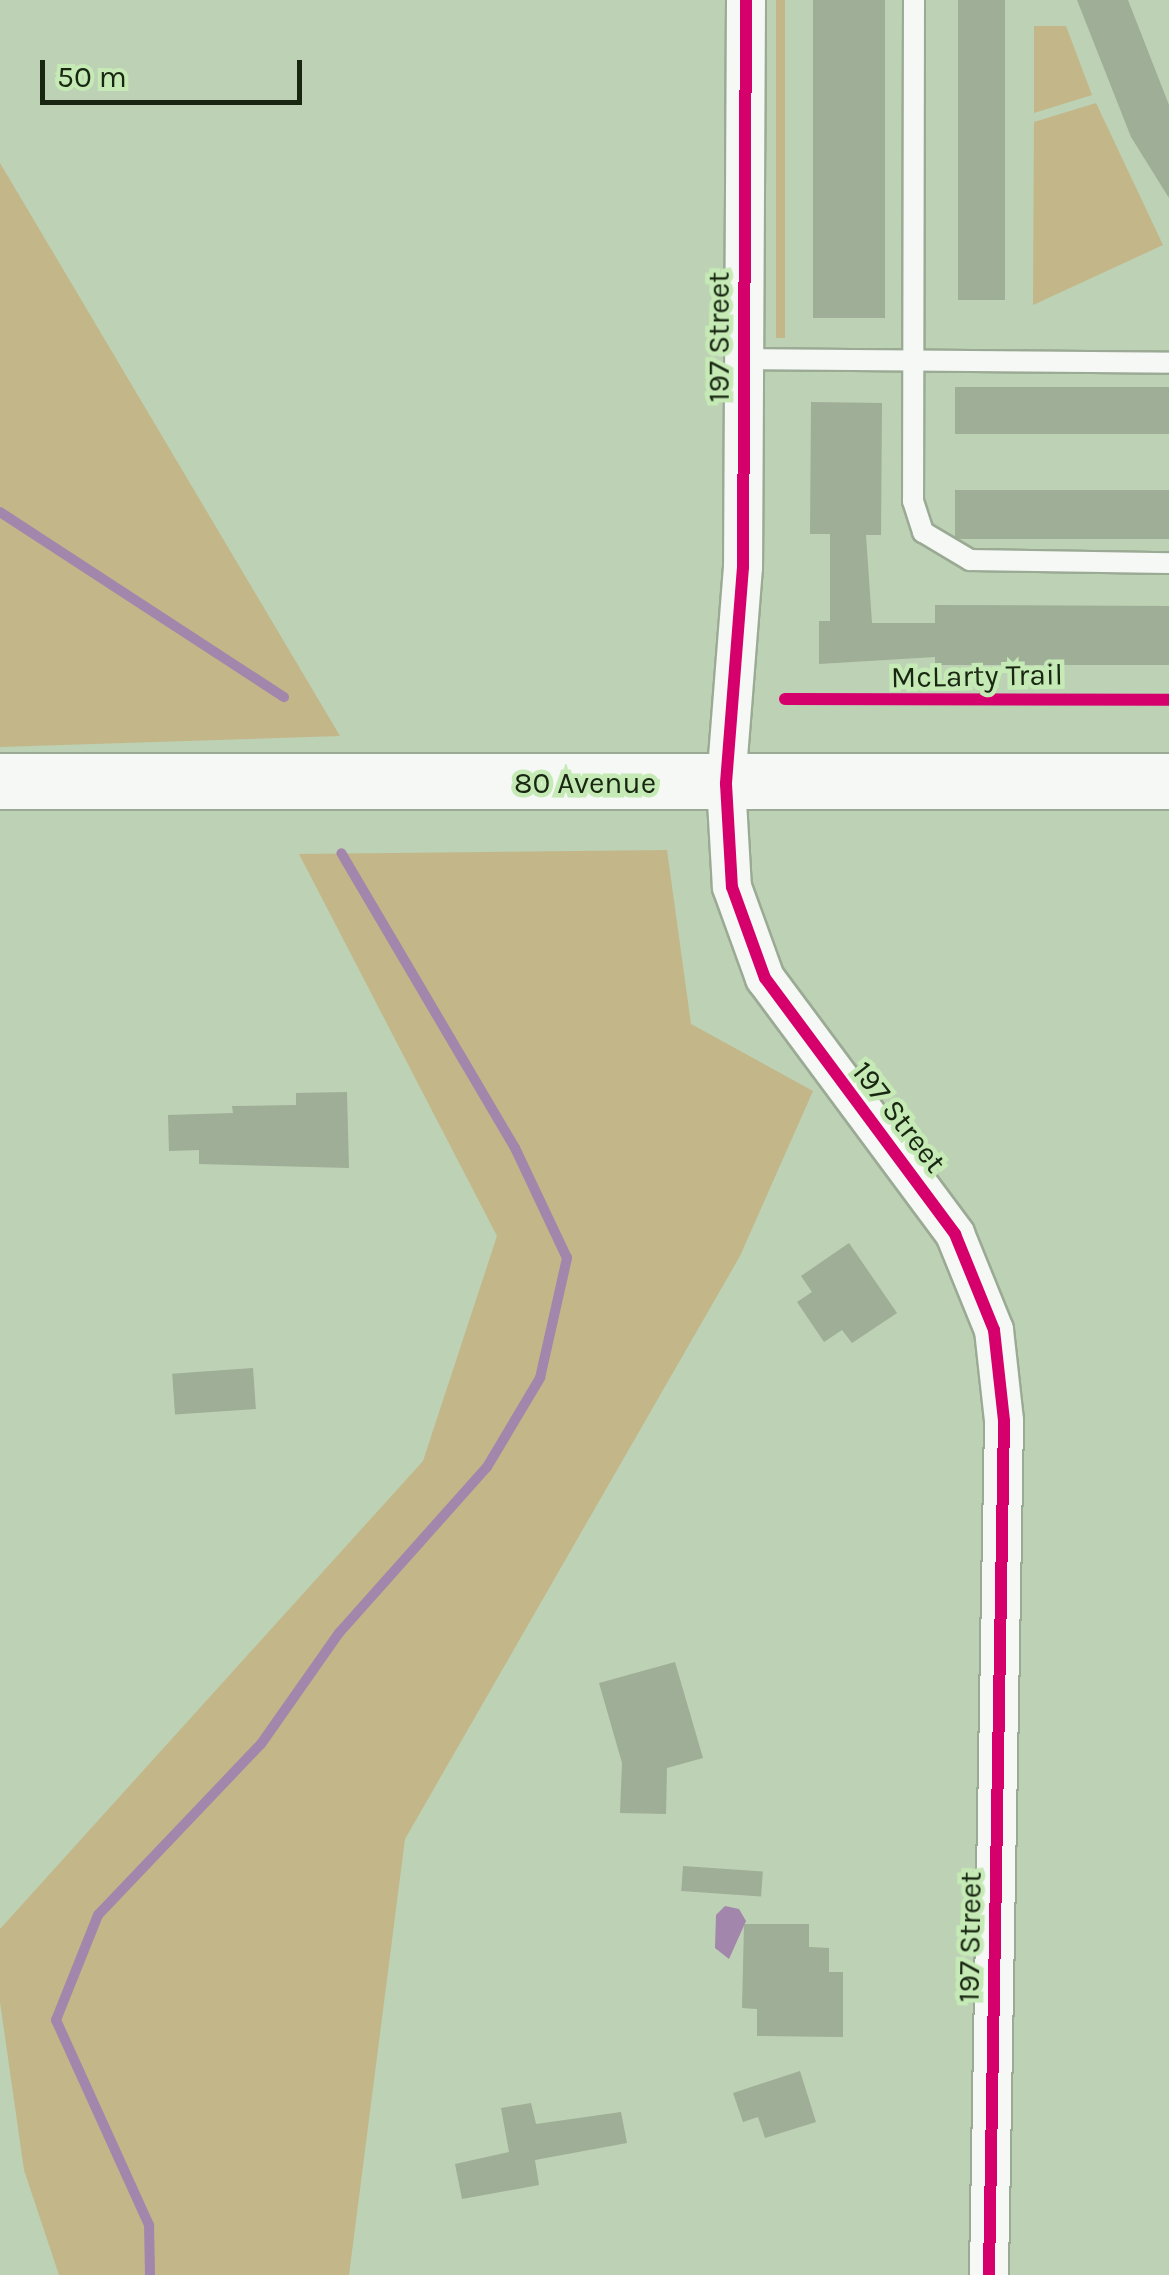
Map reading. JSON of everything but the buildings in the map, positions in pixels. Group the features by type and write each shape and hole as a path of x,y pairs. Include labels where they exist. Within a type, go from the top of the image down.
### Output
{"main road":[{"name":"80 Avenue","path":"0,781 1169,781"}],"street":[{"name":"197 Street","path":"746,0 744,567 726,784 732,887 752,956 956,1234 994,1330 1004,1421 988,2275"}],"lane":[{"path":"914,0 914,501 935,545 982,561 1169,563"},
{"path":"744,359 1169,363"}],"shaded area":[{"path":"776,0 785,0 785,338 776,338"},
{"path":"1034,26 1066,26 1092,95 1034,113"},
{"path":"1096,103 1163,245 1033,305 1034,122"},
{"path":"0,163 340,736 0,747"},
{"path":"667,850 691,1024 813,1091 740,1256 405,1839 349,2275 59,2275 24,2170 0,2002 0,1929 423,1461 497,1236 299,854"},
{"path":"725,1906 739,1909 746,1921 729,1959 715,1948 716,1915"}],"waterway":[{"path":"0,512 284,697"},
{"path":"150,2275 149,2225 56,2020 98,1915 261,1744 339,1633 487,1467 540,1378 567,1258 515,1148 341,853"}],"cycle path":[{"path":"746,0 743,567 726,784 732,887 765,978 955,1234 994,1330 1004,1421 989,2275"},
{"name":"McLarty Trail","path":"785,699 1169,700"}]}
